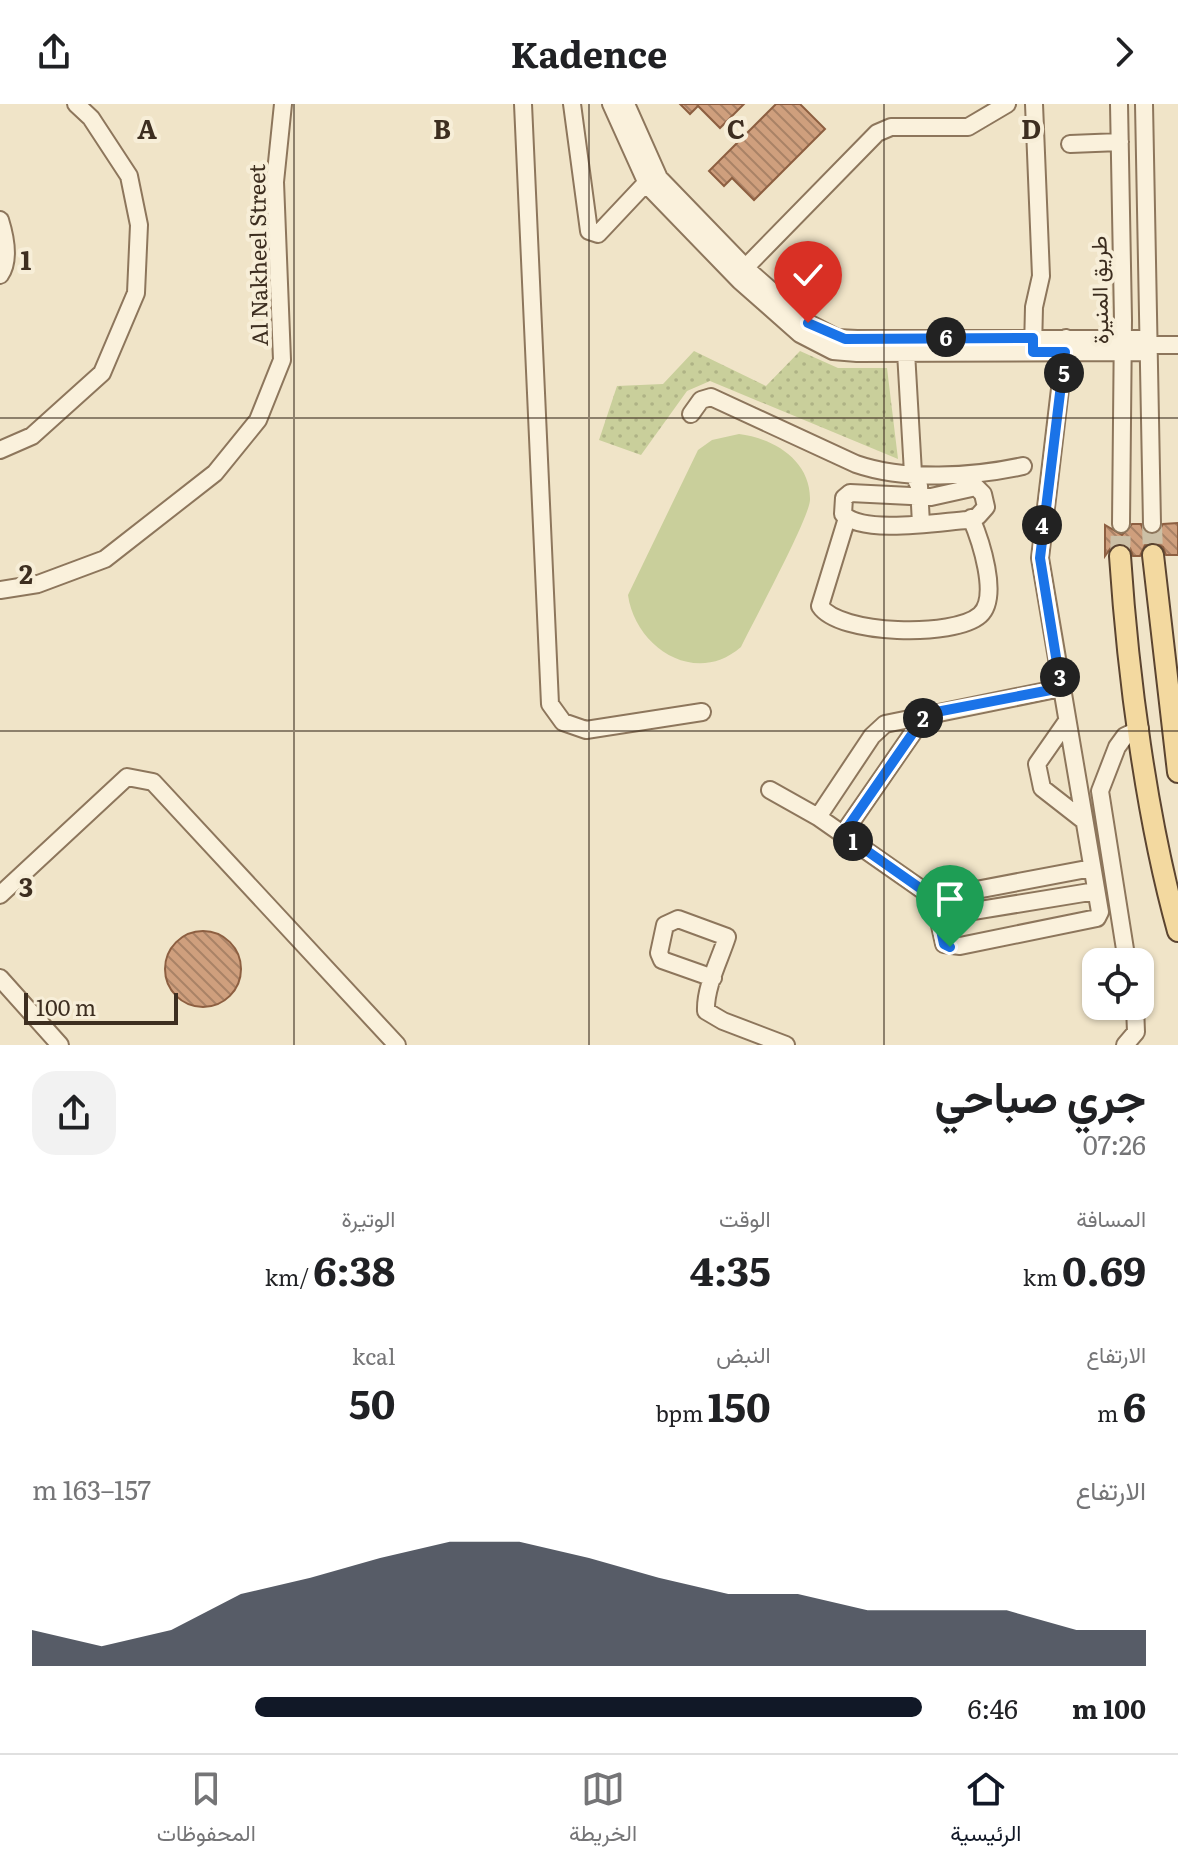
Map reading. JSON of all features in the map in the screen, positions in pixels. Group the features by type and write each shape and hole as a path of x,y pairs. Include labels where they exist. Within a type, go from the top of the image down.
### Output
{"main road":[{"path":"1153,555 1171,653 1178,788"},
{"path":"1120,556 1126,638 1140,729 1156,831 1178,931"}],"street":[{"path":"0,450 32,436 102,373 136,293 139,225 129,176 91,118 76,104"},
{"name":"Al Nakheel Street","path":"0,590 38,584 105,559 215,473 258,420 282,360 275,182 283,104"},
{"path":"523,104 550,704 563,722 586,730 702,712"},
{"path":"572,104 589,231 598,234 646,183"},
{"path":"611,104 646,183 741,272 808,323 837,338 1033,345 1178,345"},
{"path":"626,104 659,178 741,272 769,310 822,346 844,353 1033,345"},
{"path":"741,272 877,133 891,127 968,127 1007,104"},
{"path":"1033,345 1034,307 1041,276 1034,104"},
{"name":"طريق المنيرة","path":"1119,104 1123,346 1121,524"},
{"path":"1144,104 1152,524"},
{"path":"1070,144 1120,142"},
{"path":"0,220 4,235 4,268 0,275"},
{"path":"934,898 944,944 960,946 1090,922 1100,912 1040,558 1066,345"},
{"path":"906,352 915,524"},
{"path":"691,414 701,400 711,397 856,464 913,473 987,472 1023,466"},
{"path":"847,518 891,526 971,518 986,507 983,494 976,487 914,497 850,493 842,506 847,518 820,606 826,614 857,625 921,630 973,618 985,606 988,587 986,561 971,518"},
{"path":"818,817 875,732 885,724 1061,688"},
{"path":"843,834 926,714"},
{"path":"1067,721 1037,764 1042,788 1083,820"},
{"path":"1125,948 1100,791 1117,747 1125,736 1140,729"},
{"path":"0,895 127,777 153,782 397,1045"},
{"path":"770,790 818,817 934,898 1092,868"},
{"path":"937,917 1096,891"},
{"path":"0,978 60,1045"},
{"path":"713,978 706,1006 711,1015 786,1045"},
{"path":"1125,1045 1136,1032 1136,1020"}],"green space":[{"path":"694,351 766,386 800,351 838,368 887,368 898,459 710,381 687,391 641,455 599,440 617,386 663,384"},
{"path":"739,434 765,440 788,454 804,473 810,500 791,548 741,647 723,658 705,663 687,662 670,656 642,631 628,595 698,450 712,440"}],"building":[{"path":"680,104 744,104 720,128 698,106 690,114"},
{"path":"776,104 800,104 825,129 754,200 732,178 724,186 709,171"},
{"path":"1178,523 1178,555 1166,555 1163,547 1152,542 1145,545 1140,556 1133,556 1130,548 1120,543 1112,546 1105,556 1105,525 1122,535 1132,524 1141,524 1143,530 1151,535 1158,533 1163,524"},
{"path":"203,931 217,934 230,942 238,955 241,969 238,983 230,996 217,1004 203,1007 189,1004 176,996 168,983 165,969 168,955 176,942 189,934"}],"tunnel":[{"path":"1120,556 1121,524"},
{"path":"1152,524 1153,555"}],"route":[{"path":"808,323 827,334 845,339 1033,338 1033,352 1065,352 1040,558 1061,688 926,714 843,834 934,898 940,936 944,944 950,947"}]}
